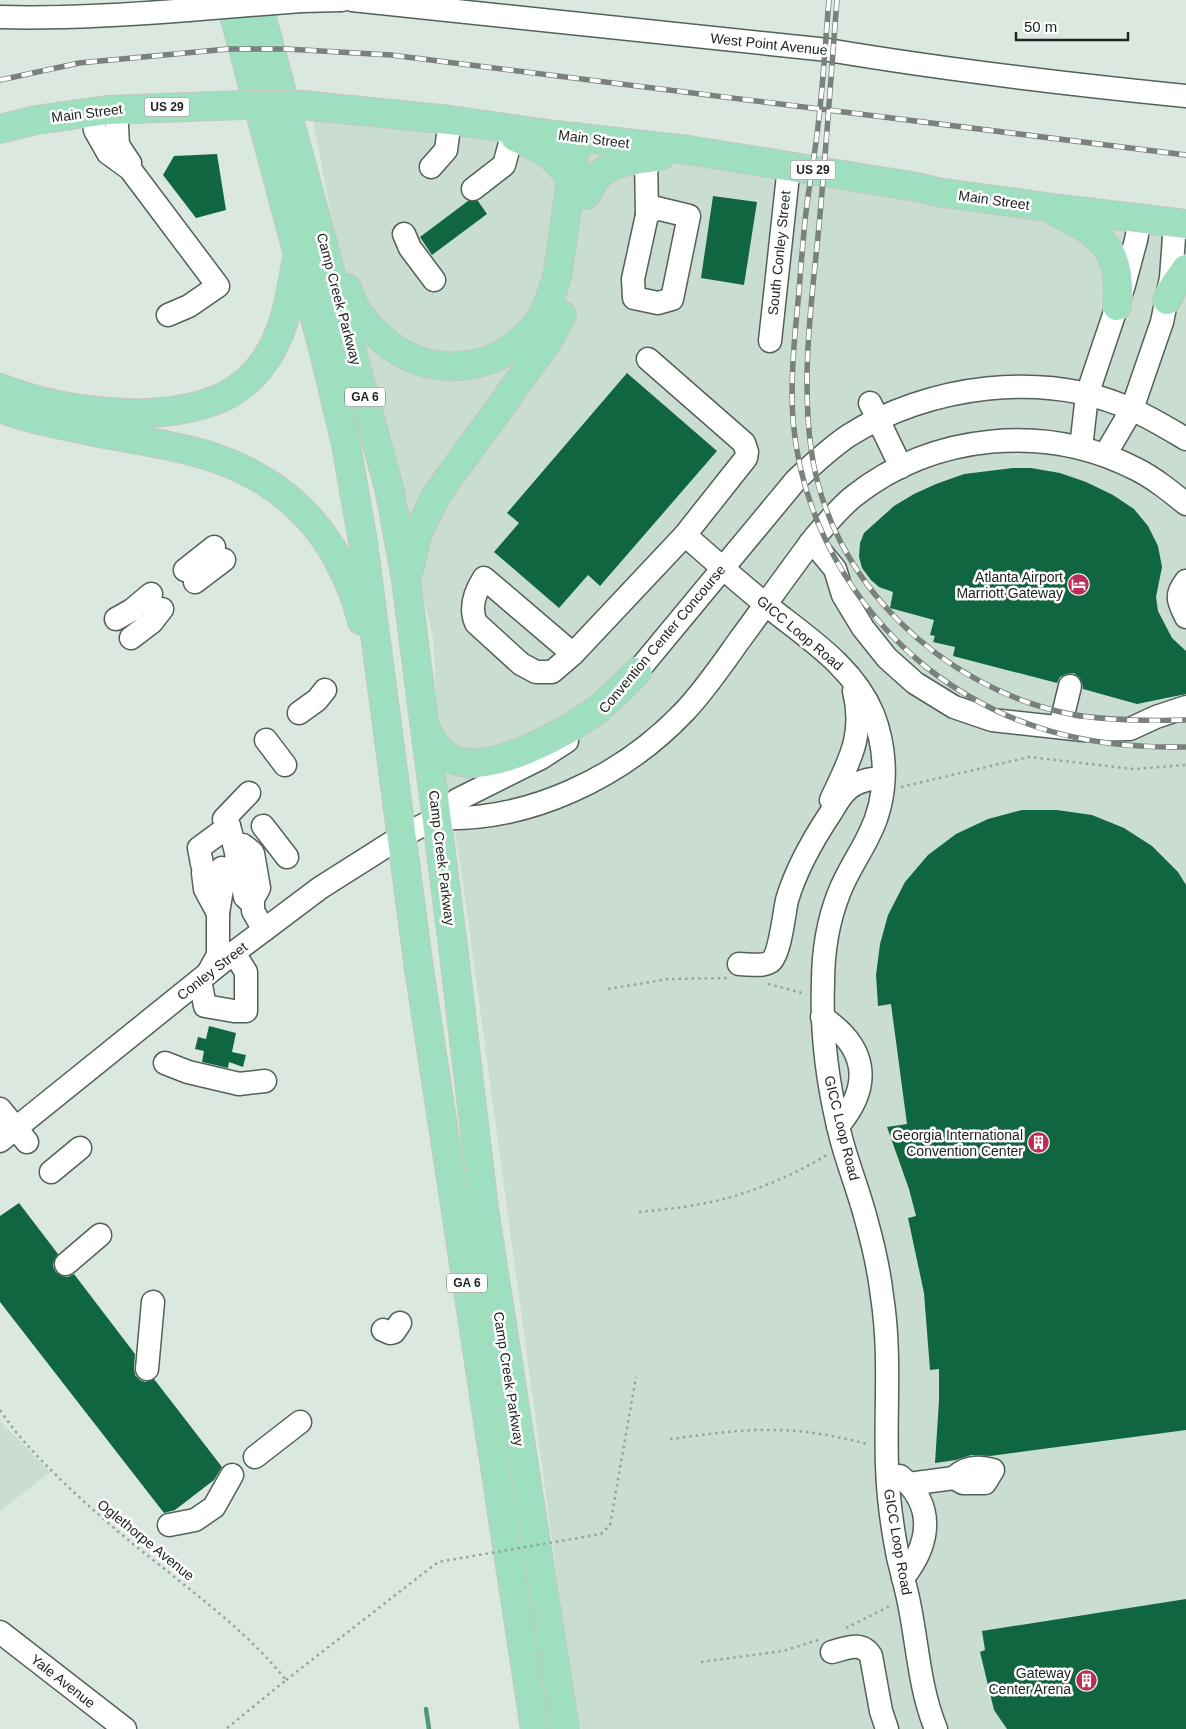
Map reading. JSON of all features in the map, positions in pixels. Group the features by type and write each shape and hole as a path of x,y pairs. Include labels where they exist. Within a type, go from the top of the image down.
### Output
{"main road":[{"name":"Camp Creek Parkway","path":"230,0 333,388 347,452 367,567 420,977 535,1729"},
{"name":"Camp Creek Parkway","path":"258,0 390,492 406,580 426,728 484,1209 564,1729"},
{"name":"Main Street","path":"0,129 36,120 104,110 302,105 463,122 688,150 937,192 1046,208 1181,223"},
{"path":"406,580 418,532 437,494 548,341 560,321 569,297 574,273 578,188 551,155 512,136 463,122"},
{"path":"316,215 331,242 354,306 381,338 407,356 422,362 447,367 466,366 496,357 520,342 530,332 546,308 558,272 578,188 586,138"},
{"path":"578,188 592,182 606,168 618,163 688,150"},
{"path":"1046,208 1085,227 1105,244 1114,259 1118,274 1117,306"},
{"path":"0,388 42,402 104,412 162,411 191,407 217,400 235,390 250,378 264,362 274,344 282,328 288,306 298,254"},
{"path":"1168,300 1174,286 1186,269"},
{"path":"0,408 36,419 202,454 256,475 280,491 302,511 321,533 336,556 360,612 386,707"},
{"path":"426,728 433,743 450,758 472,764 495,760 536,745 579,722 599,708 637,672"}],"street":[{"path":"0,17 129,15 301,1 342,0"},
{"name":"West Point Avenue","path":"352,0 818,49 906,63 1186,96"},
{"path":"104,110 95,130 108,153 130,169 218,286 189,306 168,315"},
{"path":"431,168 446,150 463,122"},
{"path":"473,188 504,165 512,136"},
{"path":"646,158 647,215"},
{"name":"South Conley Street","path":"770,341 789,166"},
{"path":"1081,448 1087,395 1117,306 1136,240 1140,218"},
{"path":"1105,455 1132,409 1162,322 1168,300 1181,223"},
{"path":"404,234 410,248 434,280"},
{"path":"573,654 484,578 476,590 474,601 473,615 476,623 521,664 536,672 552,672 573,654 685,535 746,458 747,452 744,443 648,359"},
{"name":"Convention Center Concourse","path":"437,818 456,800 534,762 562,744 602,711 637,672 796,480 874,411 910,406 945,395 982,389 1020,387 1053,389 1087,395 1132,409 1186,440"},
{"path":"874,411 901,467"},
{"path":"437,818 460,819 528,806 556,797 587,784 614,768 662,733 702,692 765,604 834,514 854,496 901,467 928,455 958,446 1020,439 1081,448 1105,455 1138,470 1186,504"},
{"name":"GICC Loop Road","path":"685,535 765,604 825,651 844,669 860,690 872,712 880,734 883,756 883,784 879,814 840,890 832,914 826,940 822,1008 827,1070 840,1135 867,1220 883,1299 888,1377 886,1458 892,1524 906,1586 924,1694 936,1729"},
{"path":"810,544 821,552 835,569 843,595 862,628 887,658 915,683 954,707 992,720 1083,730 1130,730 1156,717 1186,707"},
{"path":"190,576 219,554"},
{"path":"1186,581 1180,588 1178,598 1186,617"},
{"path":"116,619 132,610 156,601 152,622 131,638"},
{"path":"735,971 762,965 775,957 788,899 796,877 851,758 856,741 857,705 853,688 844,669"},
{"path":"1060,727 1070,686"},
{"path":"299,713 317,700 325,690"},
{"path":"266,740 285,765"},
{"path":"808,850 840,798 848,789 858,782 869,779 883,784"},
{"path":"218,920 218,955 204,977 205,1006 246,1011 246,972 238,950 227,938 205,889 213,852 249,793"},
{"name":"Conley Street","path":"14,1137 238,950 256,911 283,916 345,872 402,836 437,818"},
{"path":"263,826 287,857"},
{"path":"213,852 242,845 256,911"},
{"path":"213,852 235,848 245,897 256,911"},
{"path":"822,1008 835,1026 847,1037 855,1050 860,1067 860,1084 856,1099 840,1135"},
{"path":"165,1063 188,1072 240,1084 265,1081"},
{"path":"0,1109 14,1137"},
{"path":"51,1172 80,1148"},
{"path":"66,1264 100,1235"},
{"path":"146,1369 153,1302"},
{"path":"255,1457 300,1422"},
{"path":"886,1458 921,1502 926,1518 925,1535 906,1586"},
{"path":"169,1525 195,1520 214,1507 232,1475"},
{"path":"908,1484 954,1478"},
{"name":"Yale Avenue","path":"0,1632 125,1729"},
{"path":"831,1641 868,1650 871,1656 881,1711 887,1729"}],"path":[{"path":"883,784 928,782 979,767 1029,756 1134,769 1186,765"},
{"path":"608,989 735,971"},
{"path":"760,982 796,990 822,1008"},
{"path":"639,1212 701,1204 759,1187 814,1162 840,1135"},
{"path":"226,1729 438,1562 600,1534 606,1530 610,1525 636,1377"},
{"name":"Oglethorpe Avenue","path":"0,1410 33,1452 68,1487 102,1518 248,1638 269,1658 286,1680"},
{"path":"670,1439 732,1431 780,1430 835,1437 886,1458"},
{"path":"702,1662 783,1651 831,1641 884,1609 906,1586"}],"shaded area":[{"path":"312,116 732,169 1186,235 1186,1729 581,1729 573,1695 461,869 438,730 433,637 331,215"},
{"path":"0,1421 50,1472 0,1511"}],"building":[{"path":"217,154 226,210 196,218 163,175 174,156"},
{"path":"713,196 757,202 744,285 701,278"},
{"path":"468,201 478,201 487,214 432,255 420,237"},
{"path":"627,373 717,451 600,586 588,575 559,608 494,552 519,523 507,513"},
{"name":"Atlanta Airport Marriott Gateway","path":"1013,468 1031,468 1060,473 1086,482 1113,495 1134,509 1148,526 1158,546 1162,567 1156,597 1158,611 1172,638 1186,651 1186,694 1137,704 1083,689 1082,682 1074,673 1060,677 1057,683 953,656 955,647 933,642 935,636 930,635 934,620 890,608 893,592 879,587 862,568 859,557 860,543 864,533 894,506 936,484 964,474"},
{"name":"Georgia International Convention Center","path":"1022,810 1057,810 1092,815 1124,828 1152,846 1178,872 1186,885 1186,1430 990,1456 971,1455 956,1460 935,1463 939,1369 930,1370 924,1293 908,1218 916,1216 909,1189 887,1127 907,1124 891,1004 878,1006 876,975 880,944 888,915 905,882 928,855 956,834 988,819"},
{"path":"209,1026 236,1033 232,1052 246,1055 243,1067 229,1062 228,1068 202,1062 204,1051 195,1049 198,1037 206,1039"},
{"path":"19,1203 58,1254 53,1266 56,1272 68,1277 74,1274 135,1354 135,1375 145,1382 154,1379 222,1467 214,1480 175,1510 164,1513 0,1302 0,1216"},
{"name":"Gateway Center Arena","path":"1186,1599 1186,1729 1007,1729 994,1710 980,1652 985,1650 982,1631"}],"waterway":[{"path":"426,1709 429,1729"}],"railway":[{"path":"829,0 819,117 804,232 792,388 793,420 798,456 807,491 819,525 834,557 853,588 899,643 926,667 986,706 1048,731 1081,739 1150,747 1186,747"},
{"path":"837,0 811,309 807,392 811,448 822,497 841,542 867,584 899,621 936,653 978,680 1023,701 1070,714 1128,720 1186,720"},
{"path":"0,80 79,63 228,49 286,49 391,55 1186,155"}],"place":[{"name":"Atlanta Airport Marriott Gateway","path":"1079,585"},
{"name":"Georgia International Convention Center","path":"1039,1143"},
{"name":"Gateway Center Arena","path":"1087,1681"}]}
